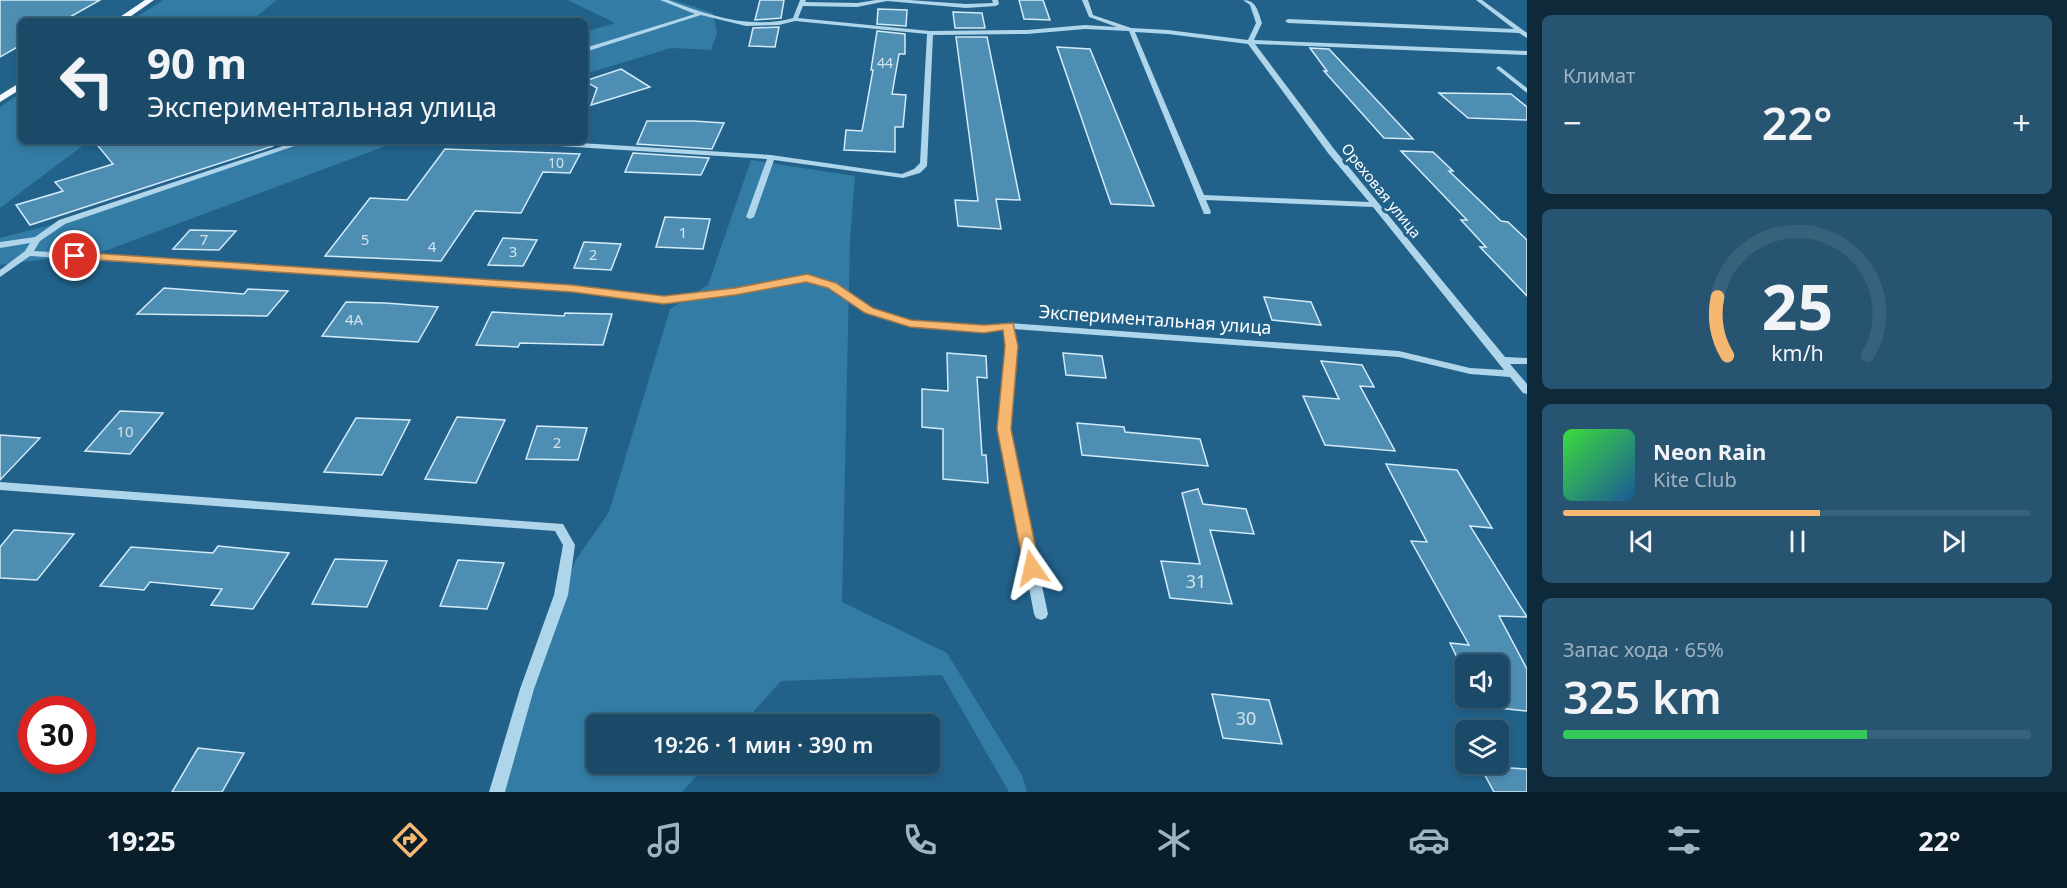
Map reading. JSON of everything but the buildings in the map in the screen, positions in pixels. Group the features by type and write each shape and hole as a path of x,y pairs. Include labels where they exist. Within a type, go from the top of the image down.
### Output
{"main road":[{"path":"123,18 150,0"},
{"path":"0,99 18,87"}],"street":[{"path":"663,0 699,14 738,22 783,23 795,19 930,33 1027,32 1085,27 1250,42 1527,53"},
{"path":"795,19 803,2 857,5 887,0 966,6 996,4 995,0"},
{"path":"1085,0 1091,16 1131,30 1207,212"},
{"path":"1246,0 1252,3 1259,23 1250,42"},
{"path":"1479,0 1527,36"},
{"path":"850,23 857,5"},
{"path":"588,49 699,14"},
{"path":"1288,21 1520,31"},
{"path":"559,144 771,158 903,176 917,171 924,164 930,33"},
{"name":"Ореховая улица","path":"1250,42 1331,151 1527,391"},
{"path":"1498,68 1527,91"},
{"path":"0,274 28,252 38,239 62,222 296,144"},
{"path":"750,217 771,158"},
{"path":"1201,197 1375,205"},
{"path":"0,245 38,239"},
{"name":"Экспериментальная улица","path":"28,252 572,288 664,300 735,292 807,278 832,286 869,310 910,323 984,329 1008,326 1399,354 1470,371 1513,374"},
{"path":"1008,326 1012,346 1004,429 1041,614"},
{"path":"1502,360 1527,361"},
{"path":"0,486 558,527 569,545 561,595 527,689 497,792"}],"shaded area":[{"path":"163,0 277,0 254,18 136,18"},
{"path":"568,0 673,0 713,13 717,33 711,50 671,48 588,73 588,31 615,23"},
{"path":"18,95 18,144 85,144 0,208 0,107"},
{"path":"285,144 391,144 102,252 0,265 0,238 62,222 287,146"},
{"path":"751,160 855,176 850,240 842,602 947,653 1022,775 1027,792 1009,792 942,675 781,681 751,714 586,714 586,774 698,774 682,792 496,792 575,561 609,512 670,309 708,285"}],"route":[{"path":"75,256 572,288 664,300 735,292 807,278 832,286 869,310 910,323 984,329 1008,326 1012,346 1004,429 1032,568"}]}
